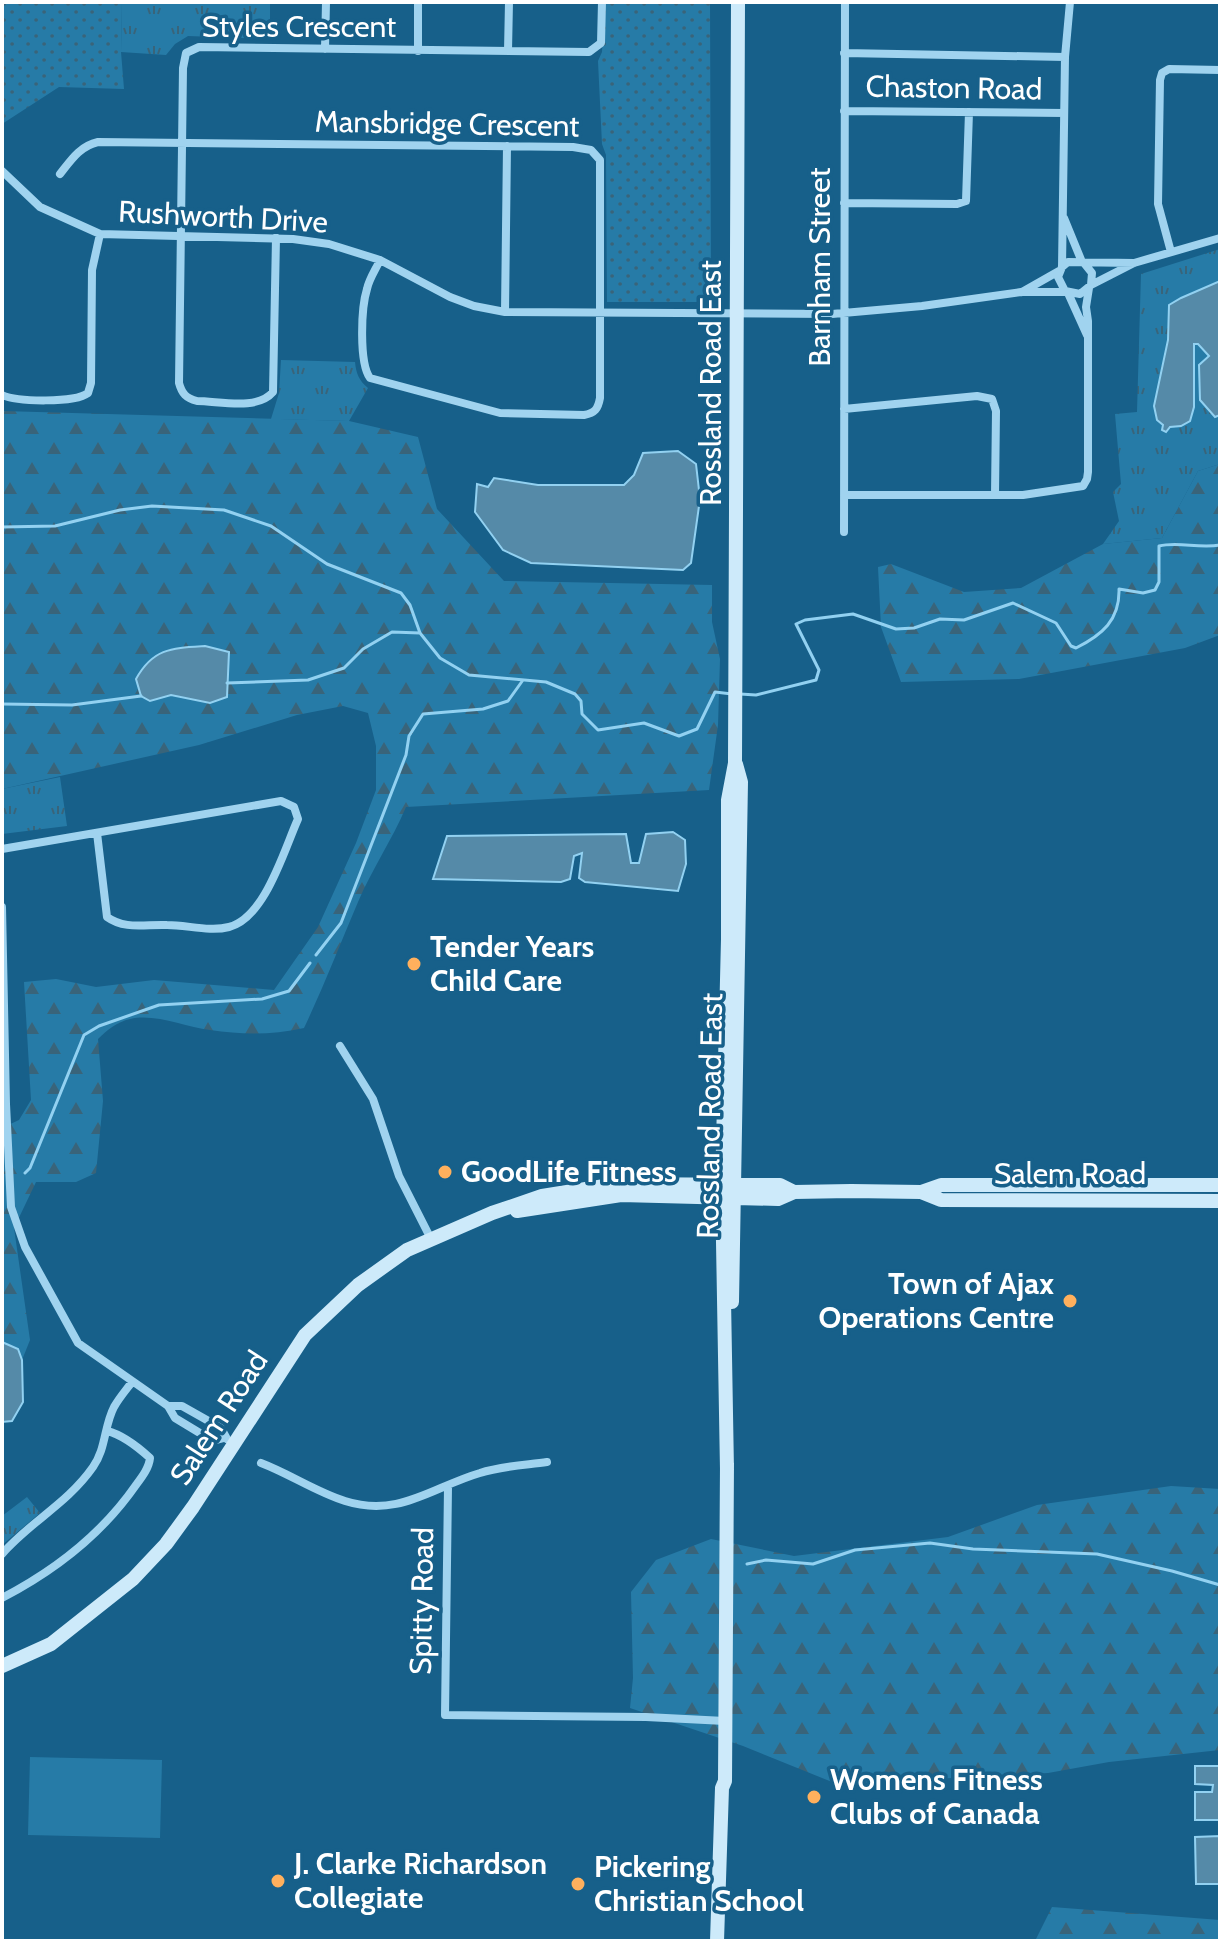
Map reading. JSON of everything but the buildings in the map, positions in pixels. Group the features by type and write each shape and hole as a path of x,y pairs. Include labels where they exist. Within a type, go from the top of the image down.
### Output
{"main road":[{"name":"Rossland Road East","path":"717,1941 722,1788 725,1781 728,800 735,763 736,714 738,2"},
{"name":"Salem Road","path":"2,1666 51,1644 133,1579 166,1544 193,1507 229,1441 305,1335 358,1285 407,1250 492,1213 542,1196 617,1184 728,1191 778,1199 794,1192 921,1192 941,1185 1220,1185"},
{"name":"Salem Road","path":"921,1192 941,1200 1220,1201"},
{"name":"Rossland Road East","path":"725,1781 730,1786 727,1941"}],"street":[{"path":"325,49 326,2"},
{"path":"418,2 418,51"},
{"path":"508,51 509,2"},
{"name":"Styles Crescent","path":"276,238 275,385 268,398 257,402 197,401 187,398 179,383 183,59 192,50 199,47 582,53 596,49 601,43 602,2"},
{"name":"Barnham Street","path":"844,532 845,2"},
{"path":"1070,2 1065,57 1064,218 1059,282 1088,336"},
{"path":"844,53 1065,57"},
{"path":"1171,252 1158,204 1160,80 1162,73 1169,69 1220,70"},
{"name":"Chaston Road","path":"844,111 1064,113"},
{"path":"844,203 957,204 966,201 969,112"},
{"name":"Mansbridge Crescent","path":"60,174 76,153 88,144 584,147 597,154 600,167 599,314"},
{"path":"505,312 507,146"},
{"name":"Rushworth Drive","path":"2,171 40,207 100,234 276,238 329,244 380,260 450,297 505,312 844,313 1021,292 1067,292"},
{"path":"844,495 1023,495 1083,486 1087,479 1086,307 1092,273 1083,262 1064,218"},
{"path":"2,395 14,399 74,399 88,393 91,383 92,270 100,234"},
{"path":"1067,292 1080,294 1134,263 1220,238"},
{"path":"380,260 364,300 363,364 366,373 377,381 487,411 514,415 592,414 598,408 600,398 599,314"},
{"path":"1021,292 1071,261 1134,263"},
{"path":"844,409 977,396 992,399 996,411 995,495"},
{"path":"2,849 281,801 294,807 298,819 259,904 239,924 215,929 166,925 119,926 107,917 97,833"},
{"path":"2,907 4,1079 11,1207 25,1247 78,1343 168,1406 175,1418 208,1439 229,1441"},
{"path":"340,1046 373,1099 399,1176 431,1239"},
{"path":"2,1554 70,1496 93,1467 113,1408 132,1382"},
{"path":"168,1406 182,1406 221,1428 229,1441"},
{"path":"2,1598 54,1567 97,1531 149,1466 150,1458 117,1434 107,1431"},
{"path":"261,1463 345,1501 393,1505 420,1499 480,1473 547,1462"},
{"name":"Spitty Road","path":"448,1487 445,1715 725,1721"}],"green space":[{"path":"2,2 122,2 124,89 59,87 2,124"},
{"path":"122,2 270,2 270,39 188,36 175,44 166,55 121,52"},
{"path":"605,2 710,2 711,302 607,302 606,155 602,144 598,61 602,52"},
{"path":"1220,249 1220,464 1198,471 1162,538 1103,544 1119,521 1113,492 1121,484 1115,414 1137,412 1141,274"},
{"path":"281,360 355,362 358,376 368,388 349,421 271,419 279,393"},
{"path":"2,411 349,421 418,437 437,509 504,581 712,585 712,622 720,659 718,725 709,790 406,807 364,890 304,1028 269,1033 234,1033 140,1018 117,1024 98,1039 103,1101 96,1173 76,1182 36,1182 14,1228 30,1340 22,1360 18,1349 2,1342 2,1128 19,1120 31,1100 24,982 56,979 96,987 154,980 274,990 318,927 356,843 376,790 376,746 368,713 343,706 297,715 199,745 2,789","holes":["227,683 227,697 210,703 171,695"]},
{"path":"1220,464 1220,635 1185,648 1019,679 901,682 881,627 878,567 891,564 964,592 1021,588 1103,544 1162,538 1198,471"},
{"path":"60,777 67,826 2,834 2,789"},
{"path":"1171,1486 1220,1489 1220,1750 1109,1762 1048,1773 837,1784 743,1746 630,1708 633,1678 631,1592 656,1560 711,1539 794,1556 948,1537 1037,1505"},
{"path":"27,1497 40,1513 2,1545 2,1516"},
{"path":"30,1757 162,1760 160,1838 28,1835"},
{"path":"1052,1907 1220,1920 1220,1941 1035,1941"}],"shaded area":[{"path":"1220,281 1220,415 1215,417 1200,400 1199,365 1209,356 1198,344 1194,344 1194,407 1190,421 1170,427 1166,432 1157,420 1154,406 1168,340 1169,305"},
{"path":"678,451 696,464 700,499 691,563 683,570 531,563 503,550 475,512 477,484 488,487 494,478 538,485 624,485 634,475 643,453"},
{"path":"205,646 229,652 227,697 210,703 171,695 150,701 141,696 136,679 149,661 173,649"},
{"path":"673,832 685,840 686,864 678,891 585,882 579,878 582,853 574,856 570,879 561,882 433,879 447,836 626,834 631,863 639,863 646,834"},
{"path":"2,1342 18,1349 22,1360 23,1402 12,1421 2,1422"},
{"path":"1195,1766 1220,1766 1220,1820 1195,1820 1195,1792 1212,1792 1213,1785 1195,1784"},
{"path":"1220,1836 1220,1884 1196,1884 1195,1837"}],"waterway":[{"path":"2,527 55,526 120,510 152,506 224,510 271,526 327,564 401,593 410,605 420,633 440,658 469,675 546,682 575,694 581,701 582,714 598,730 644,723 679,736 697,729 715,692 732,694"},
{"path":"740,694 756,695 816,680 819,670 796,624 805,620 853,614 896,629 914,628 940,619 964,620 1013,603 1056,623 1071,646 1076,648 1108,625 1119,600 1119,589 1143,593 1155,590 1159,582 1159,546 1220,545"},
{"path":"227,683 308,680 344,668 363,649 392,632 420,633"},
{"path":"316,955 341,923 406,755 409,736 423,714 483,709 508,701 523,680"},
{"path":"2,704 72,705 141,696"},
{"path":"25,1173 30,1168 84,1035 99,1026 159,1005 262,999 289,991 310,963"},
{"path":"747,1564 766,1560 813,1564 855,1550 930,1543 973,1549 1097,1554 1220,1585"}],"place":[{"name":"Tender Years Child Care","path":"414,964"},
{"name":"GoodLife Fitness","path":"445,1172"},
{"name":"Town of Ajax Operations Centre","path":"1070,1301"},
{"name":"Womens Fitness Clubs of Canada","path":"814,1797"},
{"name":"J. Clarke Richardson Collegiate","path":"278,1881"},
{"name":"Pickering Christian School","path":"578,1884"}]}
